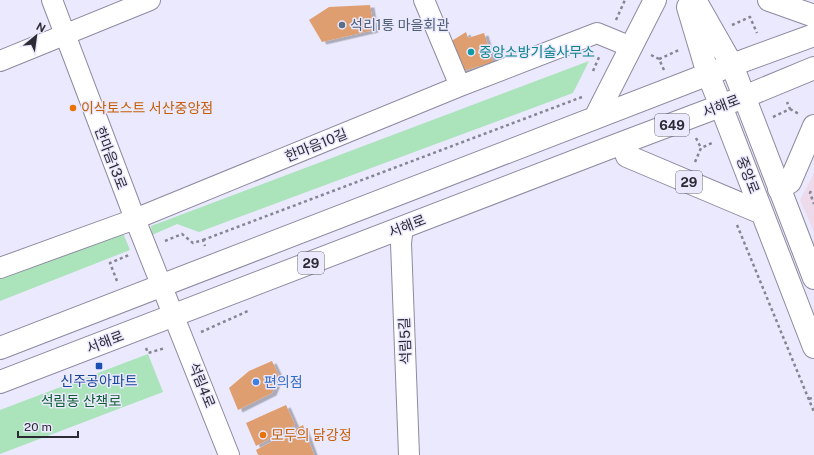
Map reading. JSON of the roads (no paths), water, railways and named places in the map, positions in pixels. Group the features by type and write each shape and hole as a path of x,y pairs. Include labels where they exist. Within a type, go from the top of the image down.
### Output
{"main road":[{"path":"595,118 655,0"},
{"name":"중앙로","path":"686,0 708,74 814,347"},
{"name":"중앙로","path":"694,0 732,66 814,278"},
{"path":"769,0 814,16"},
{"path":"732,66 814,35"},
{"name":"29","path":"0,348 732,66"},
{"name":"서해로","path":"0,382 721,106 814,68"},
{"path":"780,189 790,182 814,126"},
{"name":"29","path":"622,143 627,156 762,213"}],"street":[{"name":"한마음13로","path":"52,0 146,248 174,315"},
{"path":"0,61 150,0"},
{"path":"424,0 460,86"},
{"name":"한마음10길","path":"0,268 135,219 460,86 597,33 631,47"},
{"name":"석림5길","path":"403,227 401,243 409,455"},
{"name":"석림4로","path":"174,315 229,455"}],"place":[{"name":"석리1통 마을회관","path":"342,25"},
{"name":"중앙소방기술사무소","path":"471,52"},
{"name":"이삭토스트 서산중앙점","path":"73,108"},
{"name":"신주공아파트","path":"99,366"},
{"name":"편의점","path":"256,382"},
{"name":"모두의 닭강정","path":"263,435"}],"park label":[{"name":"석림동 산책로","path":"81,401"}]}
